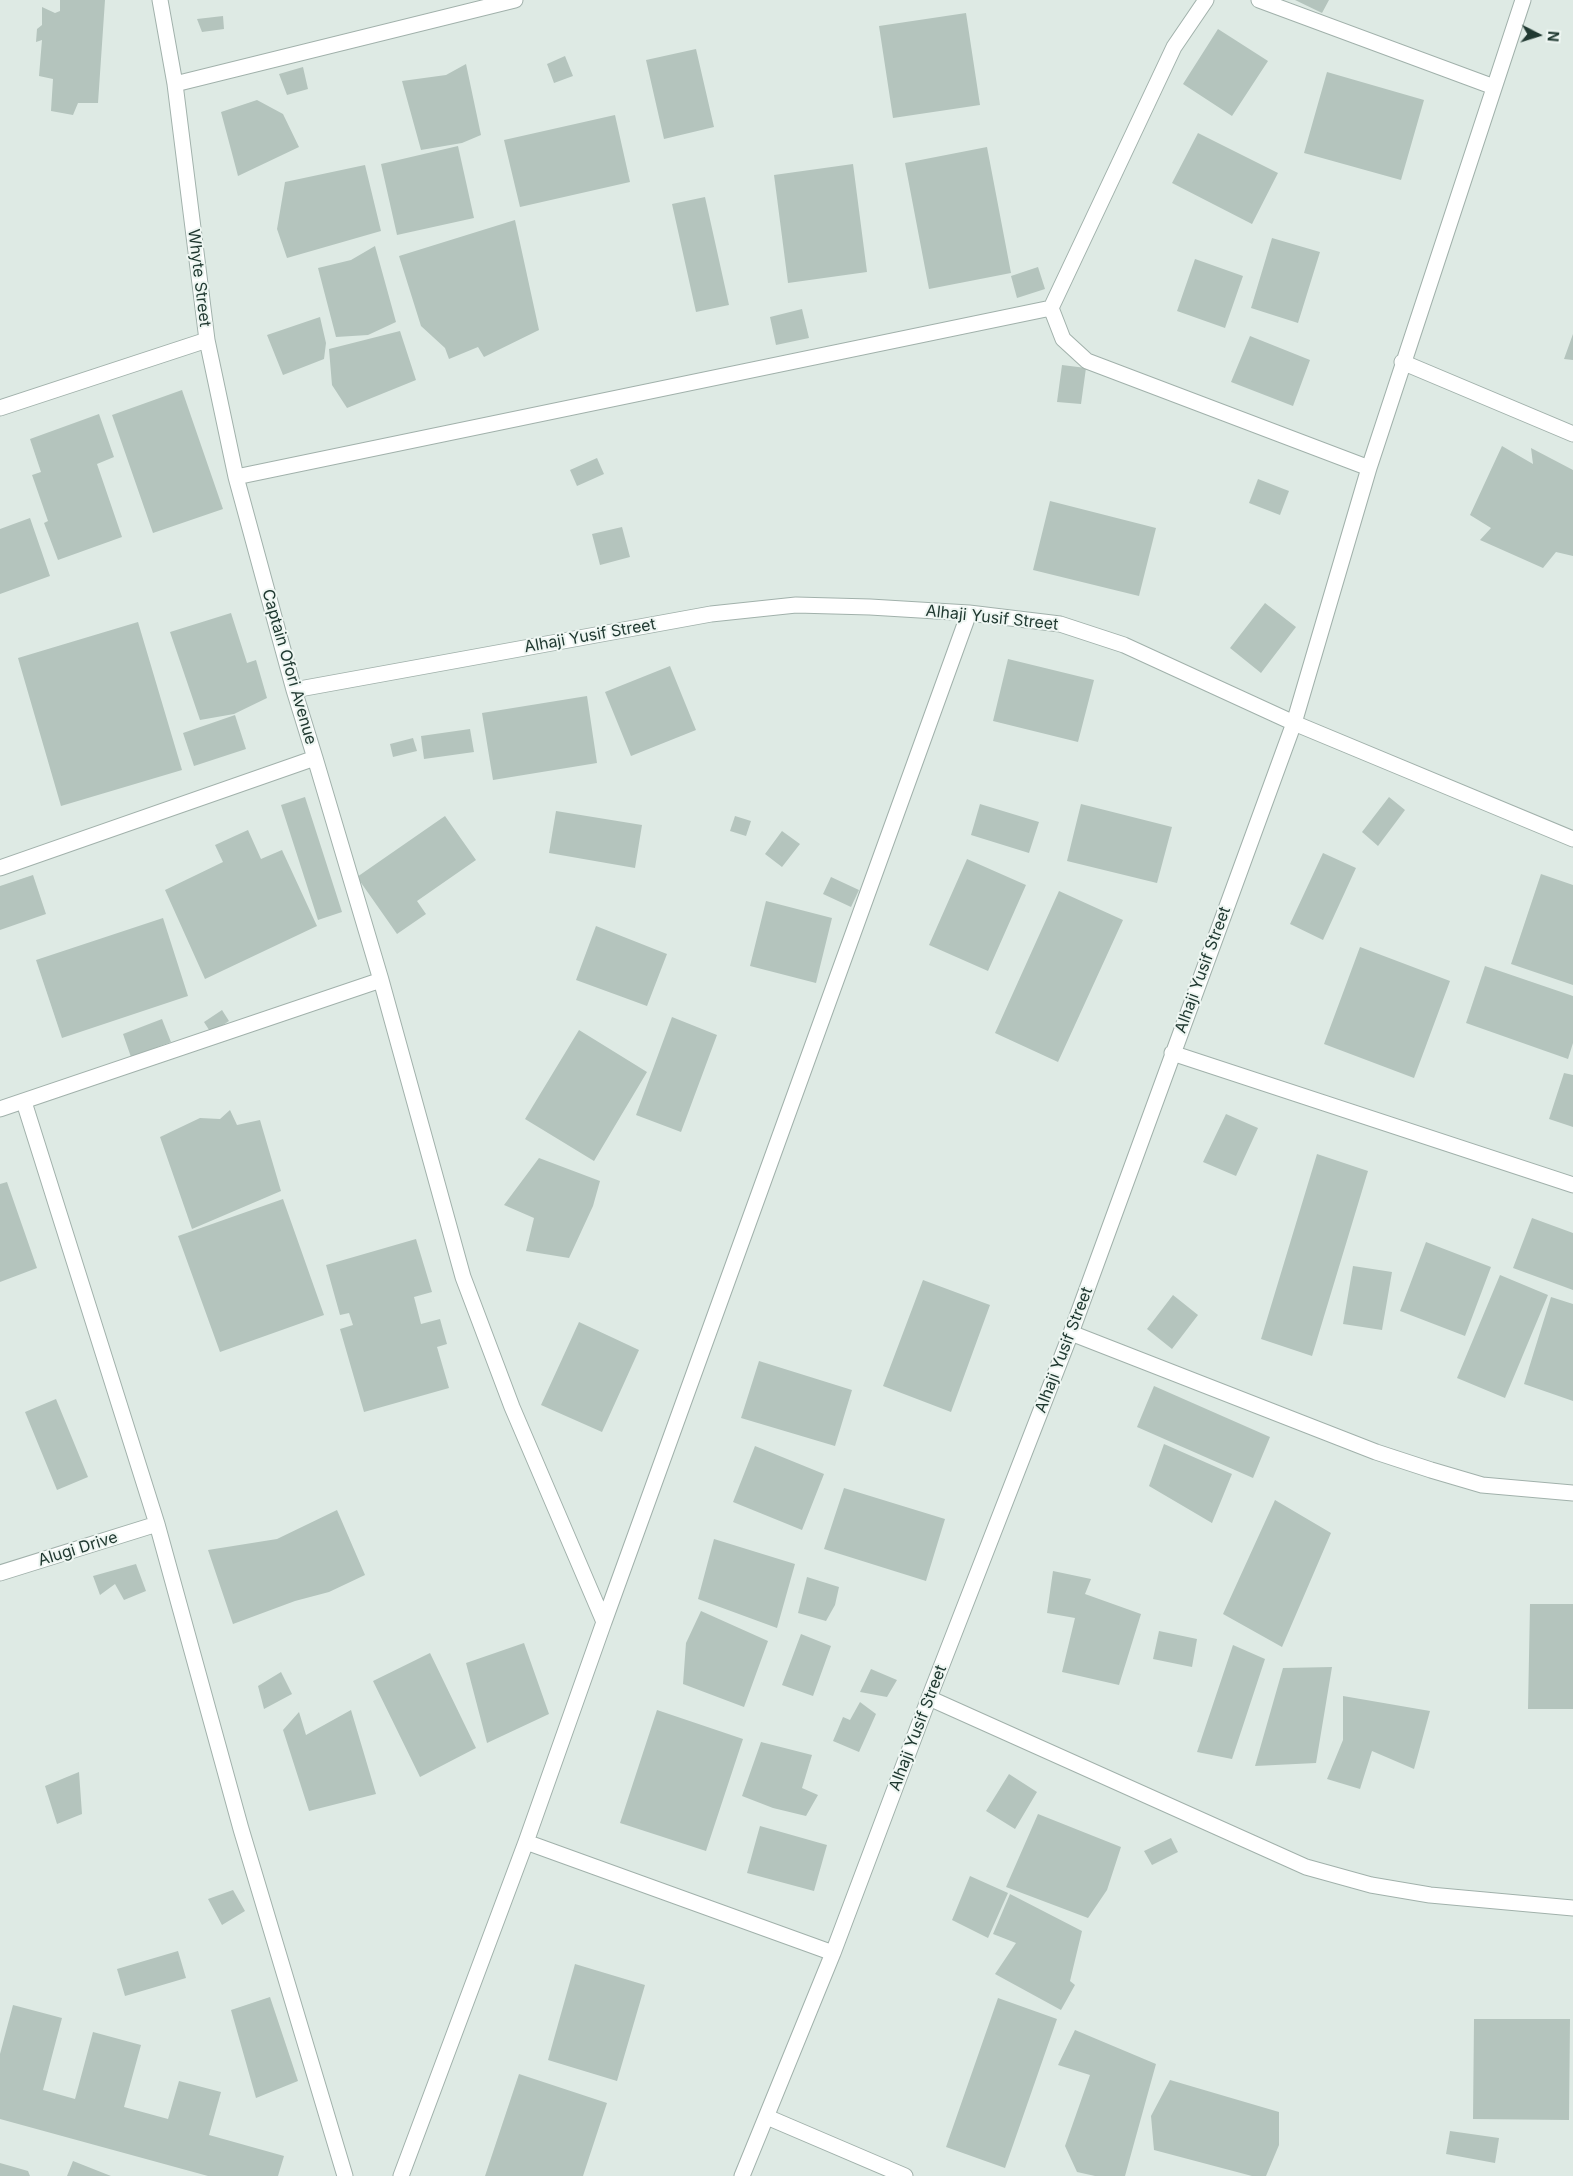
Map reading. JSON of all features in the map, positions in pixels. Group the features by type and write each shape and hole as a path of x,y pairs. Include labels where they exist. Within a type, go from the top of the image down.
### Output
{"street":[{"name":"Whyte Street","path":"0,408 207,340 175,84 160,0"},
{"path":"175,84 515,0"},
{"path":"1206,0 1174,47 1051,308 1063,339 1087,361 1369,468"},
{"path":"1259,0 1494,87"},
{"path":"1523,0 1402,362 1294,723 1573,839"},
{"path":"236,476 1051,308"},
{"name":"Captain Ofori Avenue","path":"0,868 315,758 294,690 236,476 207,340"},
{"path":"1402,362 1573,434"},
{"name":"Alhaji Yusif Street","path":"294,690 711,614 796,605 870,607 969,613 1060,624 1124,644 1294,723 1071,1333 929,1698 833,1953 742,2176"},
{"path":"401,2176 526,1842 969,613"},
{"path":"315,758 381,980 463,1277 512,1407 604,1622"},
{"path":"0,1109 381,980"},
{"path":"1172,1053 1573,1185"},
{"path":"24,1102 157,1524 241,1829 346,2176"},
{"path":"1071,1333 1367,1448 1431,1470 1482,1485 1573,1493"},
{"name":"Alugi Drive","path":"0,1573 157,1524"},
{"path":"929,1698 1306,1866 1370,1885 1430,1895 1573,1908"},
{"path":"526,1842 833,1953"},
{"path":"767,2117 905,2176"}],"building":[{"path":"60,0 105,0 98,103 78,103 73,115 51,111 53,79 39,76 42,40 36,42 37,29 42,25 42,7 55,13 60,11"},
{"path":"1295,0 1329,0 1322,13"},
{"path":"966,13 980,105 893,118 879,26"},
{"path":"223,16 224,29 202,32 197,19"},
{"path":"1218,29 1268,61 1232,116 1183,84"},
{"path":"696,49 714,127 664,139 646,60"},
{"path":"565,56 573,76 554,83 547,64"},
{"path":"466,64 481,135 462,143 421,150 402,81 446,75"},
{"path":"303,67 308,89 287,95 279,74"},
{"path":"1327,72 1424,100 1401,180 1304,153"},
{"path":"257,100 283,114 299,147 238,176 221,112"},
{"path":"615,115 630,182 520,207 504,140"},
{"path":"1198,133 1278,173 1252,224 1172,183"},
{"path":"458,146 474,218 397,235 381,164"},
{"path":"987,147 1011,273 929,289 905,163"},
{"path":"853,164 867,272 788,283 774,175"},
{"path":"365,165 381,231 287,258 277,229 285,182"},
{"path":"705,197 729,305 696,312 672,204"},
{"path":"515,220 539,330 484,357 478,347 449,359 445,348 421,326 399,256"},
{"path":"1272,238 1320,252 1298,323 1251,308"},
{"path":"375,246 396,322 368,335 336,337 318,268 351,260"},
{"path":"1195,259 1243,276 1225,328 1177,311"},
{"path":"1038,267 1045,289 1017,298 1011,276"},
{"path":"802,309 809,338 776,345 770,317"},
{"path":"320,317 326,343 324,359 283,375 267,335"},
{"path":"400,331 416,380 347,408 332,385 329,349"},
{"path":"1573,334 1573,360 1564,359"},
{"path":"1250,336 1310,360 1293,406 1231,382"},
{"path":"1062,365 1086,368 1081,404 1057,402"},
{"path":"182,390 223,509 153,533 112,415"},
{"path":"99,414 114,457 97,464 122,537 58,560 44,523 48,521 32,475 41,472 30,439"},
{"path":"1502,446 1533,464 1531,448 1573,470 1573,556 1556,552 1543,568 1480,540 1491,528 1470,515"},
{"path":"597,458 604,474 577,486 570,470"},
{"path":"1258,479 1289,491 1280,515 1249,503"},
{"path":"1050,501 1156,528 1139,596 1033,570"},
{"path":"30,518 50,576 0,594 0,529"},
{"path":"622,527 630,557 600,565 592,534"},
{"path":"1265,603 1296,627 1261,673 1230,648"},
{"path":"231,613 247,663 256,660 267,698 234,714 200,720 170,632"},
{"path":"138,622 182,770 61,806 18,658"},
{"path":"1008,659 1094,680 1078,742 993,721"},
{"path":"670,666 696,730 631,756 605,692"},
{"path":"587,696 597,763 493,780 482,713"},
{"path":"235,715 246,749 194,766 183,733"},
{"path":"470,729 474,752 424,759 421,736"},
{"path":"413,738 417,751 393,757 390,744"},
{"path":"305,797 342,912 318,920 281,805"},
{"path":"1389,797 1405,810 1378,846 1362,832"},
{"path":"980,804 1039,822 1029,853 971,835"},
{"path":"1081,804 1172,827 1157,883 1067,861"},
{"path":"556,811 642,825 635,868 549,853"},
{"path":"445,816 476,860 417,901 426,914 397,934 357,877"},
{"path":"735,816 751,821 746,836 730,831"},
{"path":"248,830 261,859 282,850 317,926 205,979 165,890 223,862 215,845"},
{"path":"782,831 800,844 782,867 765,854"},
{"path":"1323,853 1356,868 1323,940 1290,924"},
{"path":"967,859 1026,885 988,971 929,945"},
{"path":"1541,874 1573,885 1573,985 1511,964"},
{"path":"33,875 46,914 0,930 0,886"},
{"path":"831,877 859,890 851,907 823,894"},
{"path":"1059,891 1123,920 1058,1062 995,1033"},
{"path":"766,901 832,918 816,983 750,966"},
{"path":"163,918 188,996 62,1038 36,960"},
{"path":"596,926 667,954 647,1006 576,980"},
{"path":"1360,947 1450,981 1414,1078 1324,1044"},
{"path":"1485,966 1573,996 1573,1043 1568,1059 1466,1023"},
{"path":"222,1010 229,1021 211,1033 204,1022"},
{"path":"672,1017 717,1035 681,1132 636,1115"},
{"path":"162,1019 171,1042 131,1057 123,1034"},
{"path":"579,1030 647,1072 594,1161 525,1119"},
{"path":"1564,1073 1573,1075 1573,1127 1549,1119"},
{"path":"230,1110 237,1125 260,1120 281,1191 192,1229 160,1137 200,1118 220,1119"},
{"path":"1226,1114 1258,1128 1236,1176 1203,1162"},
{"path":"1317,1154 1368,1171 1312,1356 1261,1339"},
{"path":"539,1158 600,1181 593,1206 569,1258 526,1251 534,1218 504,1205"},
{"path":"7,1182 37,1268 0,1282 0,1184"},
{"path":"283,1199 324,1315 220,1352 178,1236"},
{"path":"1532,1218 1573,1233 1573,1290 1513,1268"},
{"path":"416,1239 432,1292 414,1297 421,1324 440,1319 447,1344 437,1347 449,1388 364,1412 340,1329 353,1325 349,1313 340,1315 326,1265"},
{"path":"1426,1242 1491,1267 1465,1336 1400,1311"},
{"path":"1353,1266 1392,1272 1382,1330 1343,1324"},
{"path":"1500,1275 1548,1295 1505,1398 1457,1378"},
{"path":"923,1280 990,1305 951,1412 883,1386"},
{"path":"1173,1295 1198,1315 1172,1349 1147,1329"},
{"path":"1551,1297 1573,1304 1573,1401 1524,1384"},
{"path":"579,1322 639,1350 602,1432 541,1405"},
{"path":"759,1361 852,1390 835,1446 741,1418"},
{"path":"1154,1386 1270,1437 1253,1478 1137,1427"},
{"path":"56,1399 88,1477 57,1490 25,1412"},
{"path":"1164,1444 1232,1474 1212,1523 1149,1486"},
{"path":"755,1446 824,1474 802,1530 733,1502"},
{"path":"844,1488 945,1519 926,1581 824,1549"},
{"path":"1275,1500 1331,1533 1282,1647 1223,1614"},
{"path":"337,1510 365,1575 329,1592 295,1601 233,1624 208,1550 277,1539"},
{"path":"714,1539 795,1564 777,1628 698,1599"},
{"path":"136,1564 146,1591 124,1600 115,1584 100,1595 93,1576"},
{"path":"1053,1571 1091,1579 1085,1594 1141,1614 1119,1685 1062,1672 1075,1618 1047,1613"},
{"path":"807,1577 839,1587 835,1605 826,1621 798,1613"},
{"path":"1530,1604 1573,1604 1573,1709 1528,1709"},
{"path":"701,1611 768,1641 744,1707 683,1684 686,1643"},
{"path":"1159,1631 1197,1639 1192,1667 1153,1659"},
{"path":"801,1634 831,1646 813,1696 782,1685"},
{"path":"524,1643 549,1714 487,1743 466,1663"},
{"path":"1233,1645 1265,1659 1232,1759 1197,1752"},
{"path":"430,1653 476,1748 420,1777 373,1681"},
{"path":"1332,1667 1316,1763 1255,1766 1283,1668"},
{"path":"871,1669 897,1680 887,1697 860,1692"},
{"path":"281,1672 292,1694 264,1709 258,1686"},
{"path":"1343,1696 1430,1711 1414,1769 1372,1751 1360,1789 1327,1779 1343,1740"},
{"path":"860,1702 876,1714 859,1752 833,1741 843,1717 850,1720"},
{"path":"351,1710 376,1794 309,1811 283,1730 299,1712 306,1735"},
{"path":"657,1710 743,1739 706,1851 620,1823"},
{"path":"761,1742 812,1755 802,1788 818,1795 806,1816 773,1808 742,1796"},
{"path":"79,1772 82,1814 57,1824 45,1786"},
{"path":"1009,1774 1037,1792 1015,1829 986,1811"},
{"path":"1038,1814 1121,1847 1107,1890 1088,1918 1006,1887"},
{"path":"760,1826 827,1845 814,1891 747,1873"},
{"path":"1171,1838 1178,1852 1152,1865 1144,1851"},
{"path":"970,1876 1008,1893 988,1938 952,1920"},
{"path":"233,1890 245,1911 222,1925 208,1899"},
{"path":"1010,1894 1082,1931 1070,1981 1075,1985 1061,2010 995,1974 1016,1943 993,1934"},
{"path":"178,1951 186,1978 125,1996 117,1969"},
{"path":"575,1964 645,1985 617,2081 548,2060"},
{"path":"270,1997 298,2081 256,2098 231,2010"},
{"path":"998,1998 1057,2019 1005,2168 946,2147"},
{"path":"13,2005 62,2018 43,2090 75,2099 93,2032 141,2045 124,2107 168,2119 179,2081 221,2092 209,2135 284,2156 278,2176 208,2176 0,2119 0,2054"},
{"path":"1474,2019 1570,2019 1569,2120 1473,2119"},
{"path":"1075,2030 1156,2064 1125,2176 1095,2176 1077,2172 1065,2146 1090,2075 1058,2065"},
{"path":"519,2074 607,2103 583,2176 485,2176"},
{"path":"1170,2080 1279,2112 1279,2145 1266,2176 1252,2176 1154,2150 1151,2116"},
{"path":"1450,2131 1499,2138 1495,2163 1446,2154"},
{"path":"73,2161 111,2176 67,2176"},
{"path":"0,2163 28,2171 30,2176 0,2176"}]}
